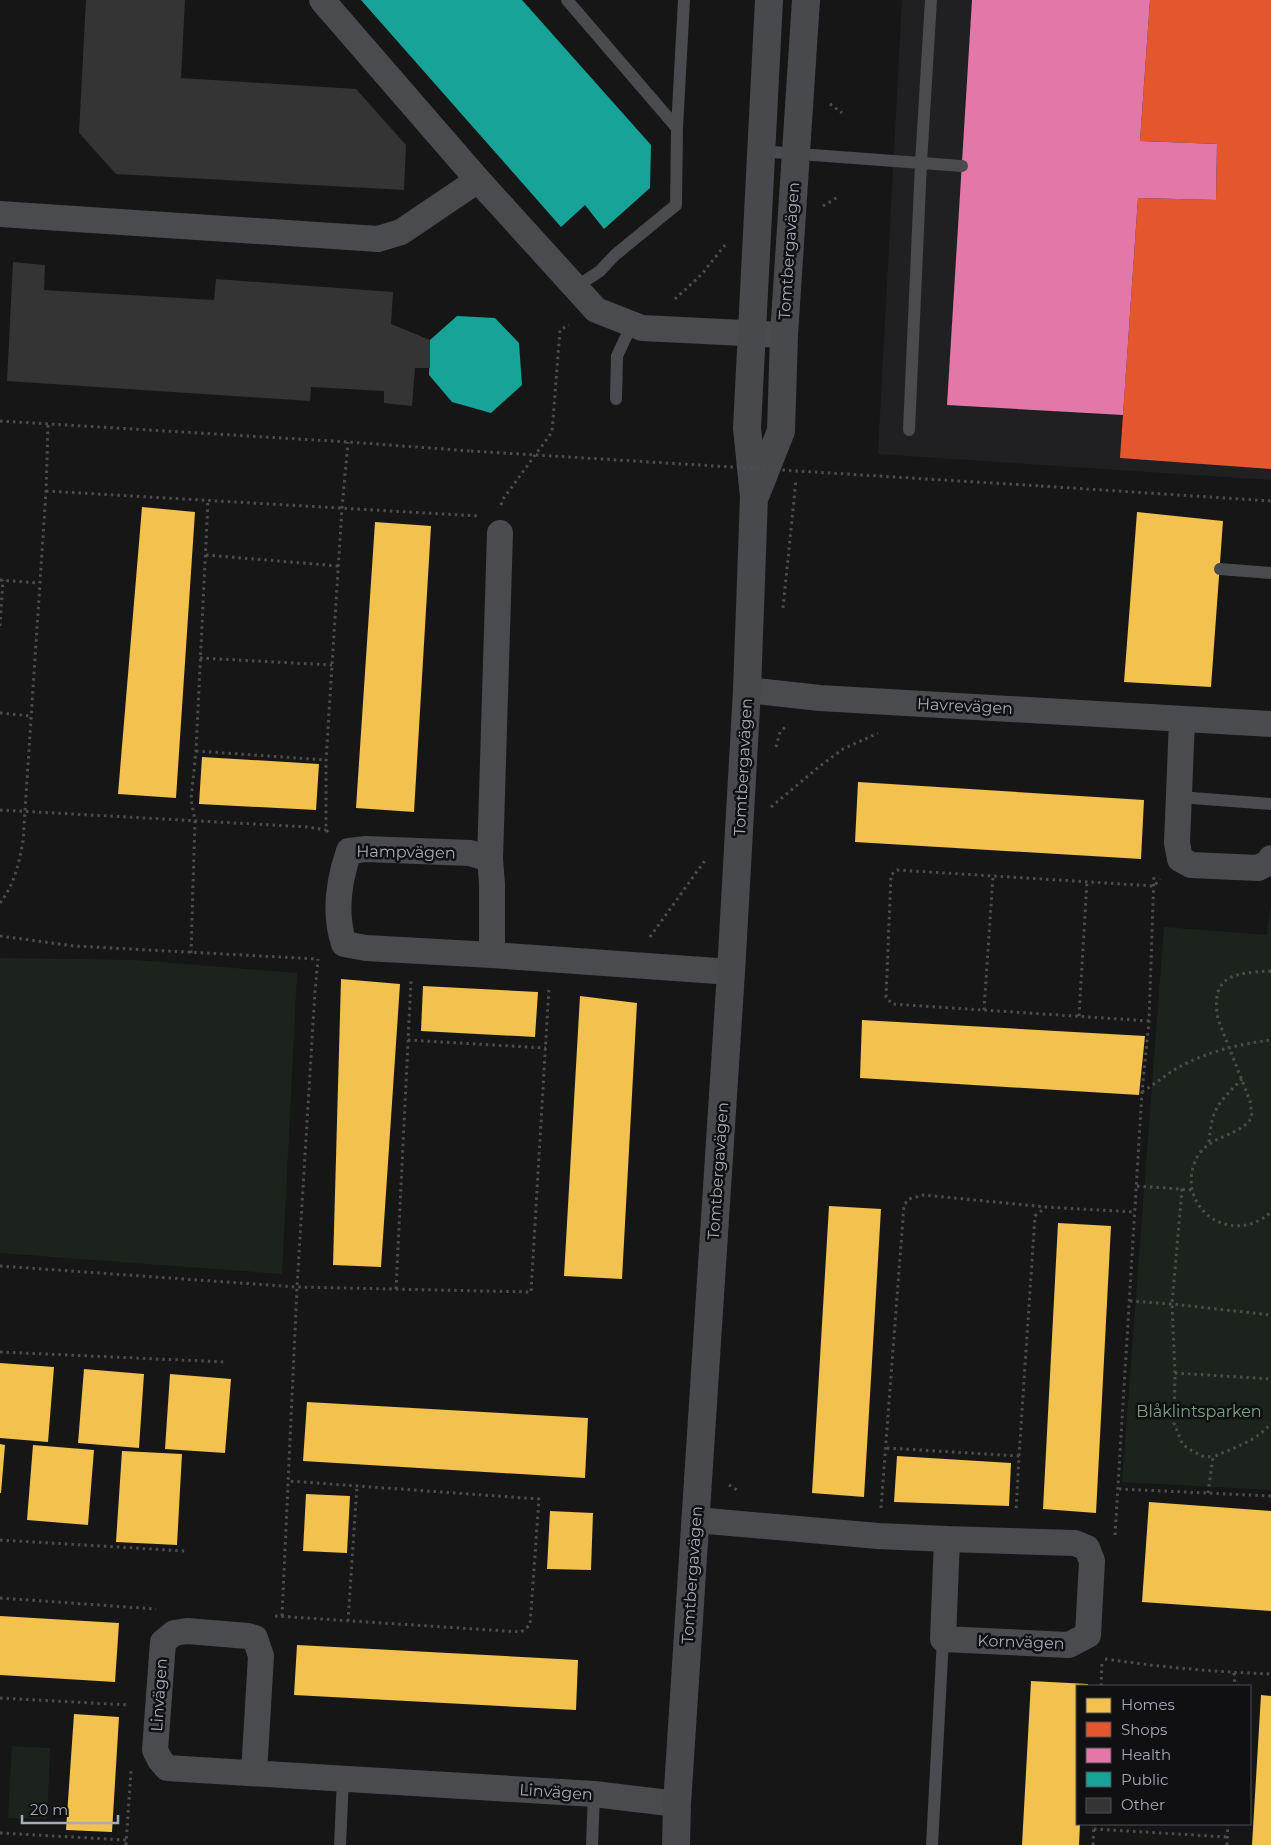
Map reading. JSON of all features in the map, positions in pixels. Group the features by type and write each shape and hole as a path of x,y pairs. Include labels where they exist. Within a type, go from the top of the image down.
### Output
{"street":[{"path":"322,0 478,180 596,310 642,328 784,335"},
{"name":"Tomtbergavägen","path":"676,1845 747,690 754,497 747,428 769,0"},
{"name":"Tomtbergavägen","path":"754,497 781,431 784,335 806,0"},
{"path":"0,214 378,239 401,232 478,180"},
{"path":"492,955 490,859 499,525"},
{"name":"Havrevägen","path":"747,690 820,698 1271,724"},
{"path":"1182,720 1177,843 1180,859 1190,865 1258,868 1268,863 1271,858"},
{"name":"Hampvägen","path":"344,944 340,932 338,912 343,869 349,851 366,849 470,853 490,859"},
{"path":"344,944 366,948 731,972"},
{"name":"Kornvägen","path":"696,1520 878,1536 1075,1543 1086,1548 1092,1561 1088,1635 1069,1645 943,1639"},
{"path":"943,1639 947,1539"},
{"name":"Linvägen","path":"254,1773 261,1656 255,1638 187,1631 174,1633 163,1642 155,1750 167,1768 594,1794 678,1804"}],"lane":[{"path":"567,0 677,128"},
{"path":"576,287 600,271 615,255 676,205 677,128 684,0"},
{"path":"909,430 921,162 931,0"},
{"path":"760,151 962,166"},
{"path":"616,399 617,356 632,324"},
{"path":"1220,569 1271,573"},
{"path":"1179,797 1271,804"},
{"path":"932,1845 943,1639"},
{"path":"340,1845 343,1779"},
{"path":"592,1845 594,1794"}],"path":[{"path":"670,303 701,275 731,238"},
{"path":"46,491 342,508 499,525 502,499 552,432 560,330 596,310"},
{"path":"0,421 1271,500"},
{"path":"0,903 6,896 18,870 23,841 46,491 48,424"},
{"path":"326,830 326,760 348,442"},
{"path":"191,953 195,820 191,800 196,751 208,500"},
{"path":"206,555 339,566"},
{"path":"0,626 1,580 40,583"},
{"path":"200,658 332,665"},
{"path":"0,713 31,716"},
{"path":"775,750 780,732 794,722"},
{"path":"770,808 820,766 843,750 884,729"},
{"path":"196,751 326,760"},
{"path":"770,816 771,798"},
{"path":"0,810 308,827 326,830 349,851"},
{"path":"647,941 707,857"},
{"path":"1154,886 1180,859"},
{"path":"1115,1539 1142,1092 1149,1021 1155,866"},
{"path":"1149,1021 892,1004 886,997 891,875 897,870 1154,886"},
{"path":"984,1010 993,876"},
{"path":"1079,1016 1087,881"},
{"path":"0,936 74,946 317,959 344,944"},
{"path":"282,1616 296,1287 317,959"},
{"path":"1271,971 1234,974 1229,977 1218,992 1216,1007 1218,1019 1242,1079 1251,1106 1252,1117 1238,1129 1209,1143 1201,1151 1195,1162 1192,1178 1193,1190 1200,1205 1206,1213 1222,1224 1243,1227 1253,1225 1271,1212"},
{"path":"396,1289 411,975"},
{"path":"0,1266 296,1287 530,1292 549,983"},
{"path":"408,1040 546,1048"},
{"path":"1142,1092 1190,1061 1230,1048 1271,1040"},
{"path":"1209,1143 1211,1124 1217,1106 1242,1079"},
{"path":"1137,1186 1193,1190"},
{"path":"1182,1189 1172,1304 1175,1373 1174,1423 1178,1437 1187,1448 1202,1456 1213,1457 1259,1435 1271,1423"},
{"path":"878,1536 904,1205 909,1199 924,1194 1046,1207 1135,1212"},
{"path":"1015,1522 1035,1216 1046,1207"},
{"path":"1130,1301 1271,1315"},
{"path":"0,1352 226,1362"},
{"path":"1175,1373 1271,1380"},
{"path":"886,1448 1019,1456"},
{"path":"1208,1493 1213,1457"},
{"path":"288,1481 539,1498 530,1625 521,1632"},
{"path":"725,1482 746,1497"},
{"path":"348,1621 357,1486"},
{"path":"1119,1489 1271,1496"},
{"path":"0,1540 185,1551"},
{"path":"1101,1685 1102,1658 1105,1652"},
{"path":"1102,1658 1139,1664 1234,1673 1271,1674"},
{"path":"1234,1673 1235,1685"},
{"path":"0,1698 135,1706"},
{"path":"1093,1845 1094,1825"},
{"path":"1227,1845 1228,1825"},
{"path":"1094,1829 1228,1837"},
{"path":"0,1834 126,1840"}],"shaded area":[{"path":"902,0 1271,0 1271,480 878,454"}],"green space":[{"name":"Blåklintsparken","path":"1271,904 1271,1490 1122,1482 1164,927 1267,935"},
{"path":"0,958 136,960 297,973 282,1274 0,1253"},
{"path":"12,1746 50,1748 47,1819 8,1818"}],"building: Homes":[{"path":"142,507 195,512 176,798 118,794"},
{"path":"1137,512 1223,521 1211,687 1124,682"},
{"path":"375,522 431,526 414,812 356,808"},
{"path":"202,757 319,764 316,810 199,804"},
{"path":"858,782 1144,800 1141,859 855,842"},
{"path":"341,979 400,984 381,1267 333,1265"},
{"path":"423,986 538,992 535,1037 421,1031"},
{"path":"580,996 637,1003 622,1279 564,1276"},
{"path":"862,1020 1145,1036 1139,1095 860,1078"},
{"path":"829,1206 881,1209 864,1497 812,1493"},
{"path":"1058,1223 1111,1226 1096,1513 1043,1509"},
{"path":"0,1363 54,1367 48,1442 0,1438"},
{"path":"84,1369 144,1374 139,1448 78,1443"},
{"path":"170,1374 231,1379 225,1453 165,1449"},
{"path":"307,1402 588,1418 585,1478 303,1461"},
{"path":"0,1444 5,1445 1,1493 0,1493"},
{"path":"33,1445 94,1450 88,1525 27,1520"},
{"path":"122,1451 182,1454 177,1545 116,1542"},
{"path":"897,1456 1011,1463 1009,1506 894,1502"},
{"path":"306,1494 350,1496 347,1553 303,1551"},
{"path":"1149,1502 1271,1511 1271,1611 1142,1602"},
{"path":"550,1511 593,1513 591,1570 547,1569"},
{"path":"0,1616 119,1623 115,1682 0,1675"},
{"path":"297,1645 578,1660 576,1710 294,1695"},
{"path":"1031,1681 1088,1684 1076,1685 1076,1825 1080,1825 1079,1845 1022,1845"},
{"path":"1261,1695 1271,1696 1271,1845 1252,1845"},
{"path":"74,1714 119,1717 112,1832 66,1830"}],"building: Shops":[{"path":"1150,0 1271,0 1271,469 1120,458 1138,198 1216,200 1217,144 1140,141"}],"building: Health":[{"path":"972,0 1150,0 1140,141 1217,144 1216,200 1138,198 1123,415 947,405"}],"building: Public":[{"path":"361,0 522,0 651,145 650,188 604,229 585,205 561,227"},
{"path":"457,316 495,318 519,343 522,385 491,413 452,402 429,375 430,340"}],"building: Other":[{"path":"86,0 185,0 181,78 356,89 406,145 404,190 116,174 79,133"},
{"path":"13,262 45,265 44,290 214,300 216,279 393,292 391,324 430,340 430,368 415,368 412,406 384,403 384,391 311,387 310,401 7,381"}]}
